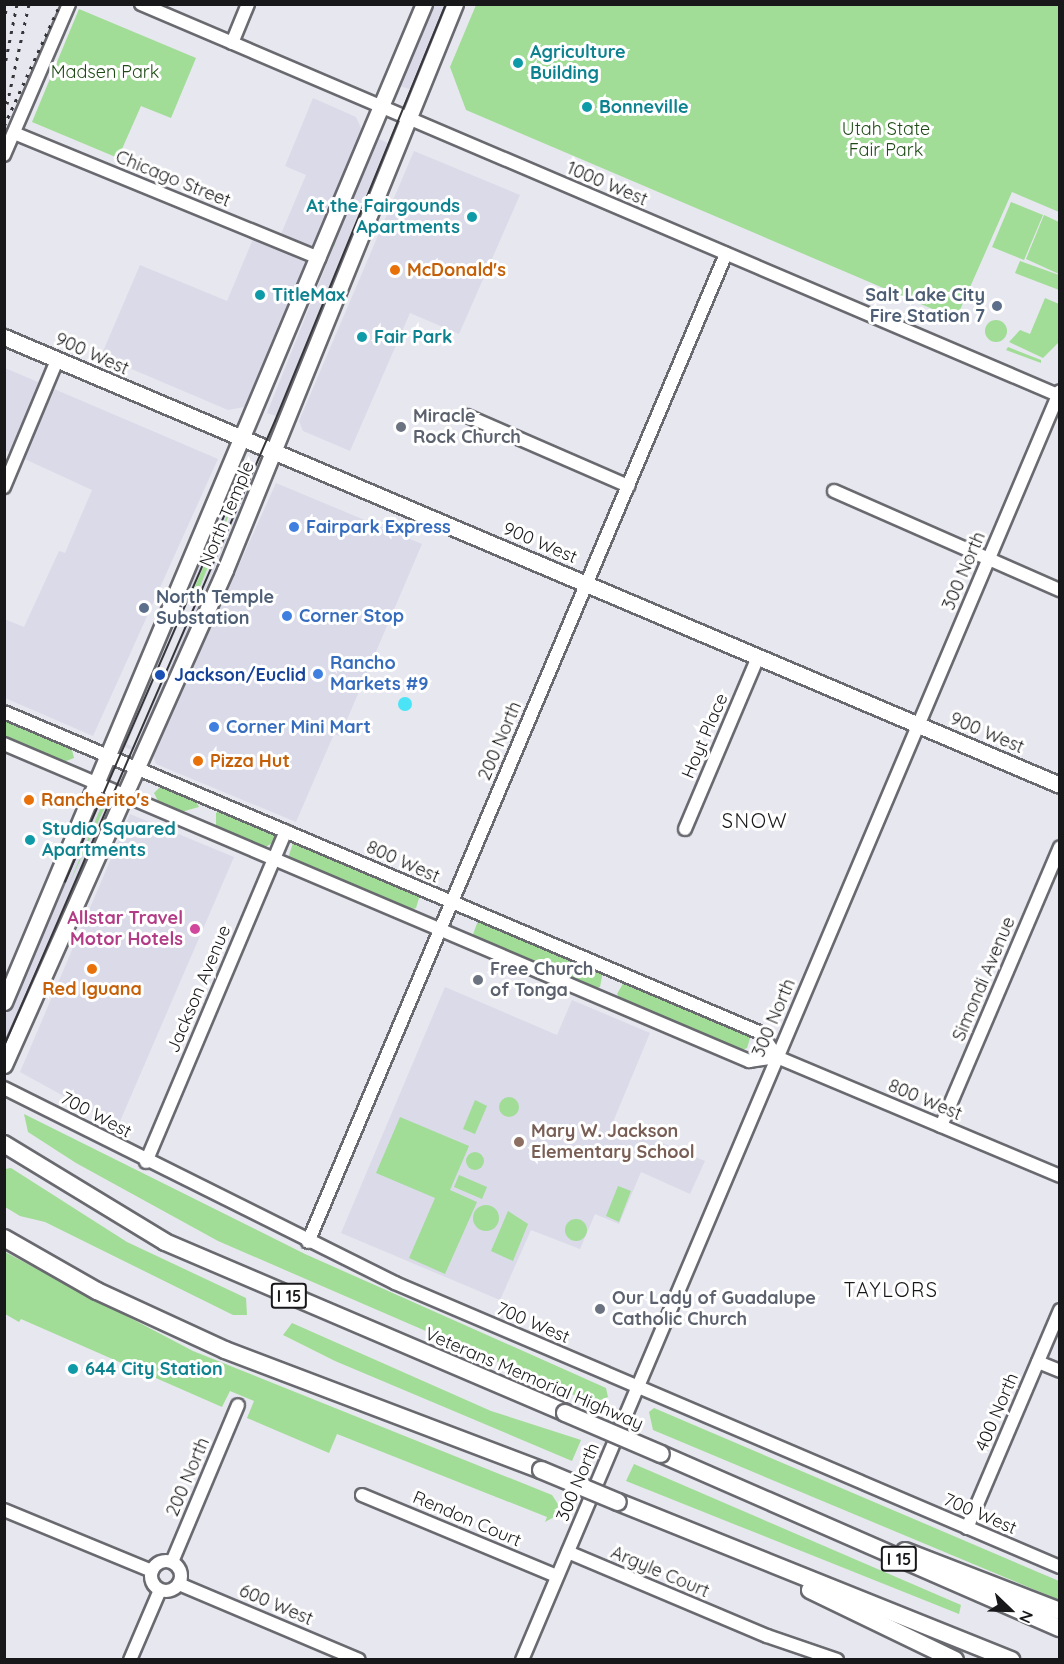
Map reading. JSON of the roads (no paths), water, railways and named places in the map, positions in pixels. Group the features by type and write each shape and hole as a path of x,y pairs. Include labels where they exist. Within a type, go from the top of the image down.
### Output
{"highway":[{"name":"Veterans Memorial Highway","path":"4,1144 165,1242 661,1454 738,1490 1059,1628"},
{"path":"4,1238 97,1291 225,1350 541,1470 710,1540 1012,1659"},
{"path":"738,1490 1059,1611"},
{"path":"710,1540 955,1659"}],"main road":[{"name":"North Temple","path":"4,1002 93,782 244,439 320,258 423,4"},
{"name":"North Temple","path":"4,1065 275,452 455,4"},
{"name":"900 West","path":"4,337 1059,785"}],"street":[{"path":"4,155 69,4"},
{"name":"1000 West","path":"141,4 409,120 1059,394"},
{"path":"232,43 248,4"},
{"name":"Chicago Street","path":"14,133 320,258"},
{"name":"200 North","path":"308,1242 726,254"},
{"path":"4,487 57,360"},
{"name":"300 North","path":"522,1659 1059,394"},
{"path":"467,416 628,486"},
{"path":"834,491 1059,590"},
{"name":"Hoyt Place","path":"685,830 758,657"},
{"name":"800 West","path":"4,712 761,1033 777,1057"},
{"name":"800 West","path":"4,744 441,927 749,1061 777,1057 1059,1176"},
{"name":"Jackson Avenue","path":"146,1162 286,831"},
{"name":"Simondi Avenue","path":"941,1126 1059,846"},
{"name":"700 West","path":"4,1088 146,1162 308,1242 637,1388 1059,1567"},
{"name":"400 North","path":"967,1528 1059,1311"},
{"path":"1038,1362 1059,1371"},
{"name":"200 North","path":"172,1562 238,1405"},
{"name":"Rendon Court","path":"362,1495 557,1576"},
{"path":"4,1510 152,1571"},
{"name":"Argyle Court","path":"567,1552 738,1624 837,1659"},
{"path":"130,1659 160,1590 179,1584 181,1573 172,1562 159,1563 152,1571 151,1581 160,1590"},
{"name":"600 West","path":"179,1584 359,1659"}],"water":[{"path":"402,697 408,697 412,704 408,711 402,711 398,707 398,701"}],"tram line":[{"path":"4,1046 275,421 446,4"},
{"path":"65,882 242,475"}],"railway":[{"path":"4,22 7,4"},
{"path":"4,69 17,4"},
{"path":"7,104 29,4"},
{"path":"4,126 60,4"}],"place":[{"name":"Agriculture Building","path":"518,63"},
{"name":"Bonneville","path":"587,107"},
{"name":"At the Fairgounds Apartments","path":"472,217"},
{"name":"McDonald's","path":"395,270"},
{"name":"TitleMax","path":"260,295"},
{"name":"Salt Lake City Fire Station 7","path":"997,306"},
{"name":"Fair Park","path":"362,337"},
{"name":"Miracle Rock Church","path":"401,427"},
{"name":"Fairpark Express","path":"294,527"},
{"name":"North Temple Substation","path":"144,608"},
{"name":"Corner Stop","path":"287,616"},
{"name":"Rancho Markets #9","path":"318,674"},
{"name":"Jackson/Euclid","path":"160,675"},
{"name":"Corner Mini Mart","path":"214,727"},
{"name":"Pizza Hut","path":"198,761"},
{"name":"Rancherito's","path":"29,800"},
{"name":"Studio Squared Apartments","path":"30,840"},
{"name":"Allstar Travel Motor Hotels","path":"195,929"},
{"name":"Red Iguana","path":"92,969"},
{"name":"Free Church of Tonga","path":"478,980"},
{"name":"Mary W. Jackson Elementary School","path":"519,1142"},
{"name":"Our Lady of Guadalupe Catholic Church","path":"600,1309"},
{"name":"644 City Station","path":"73,1369"}],"district":[{"name":"SNOW","path":"755,820"},
{"name":"TAYLORS","path":"891,1289"}],"park label":[{"name":"Madsen Park","path":"105,72"},
{"name":"Utah State Fair Park","path":"886,140"}]}
